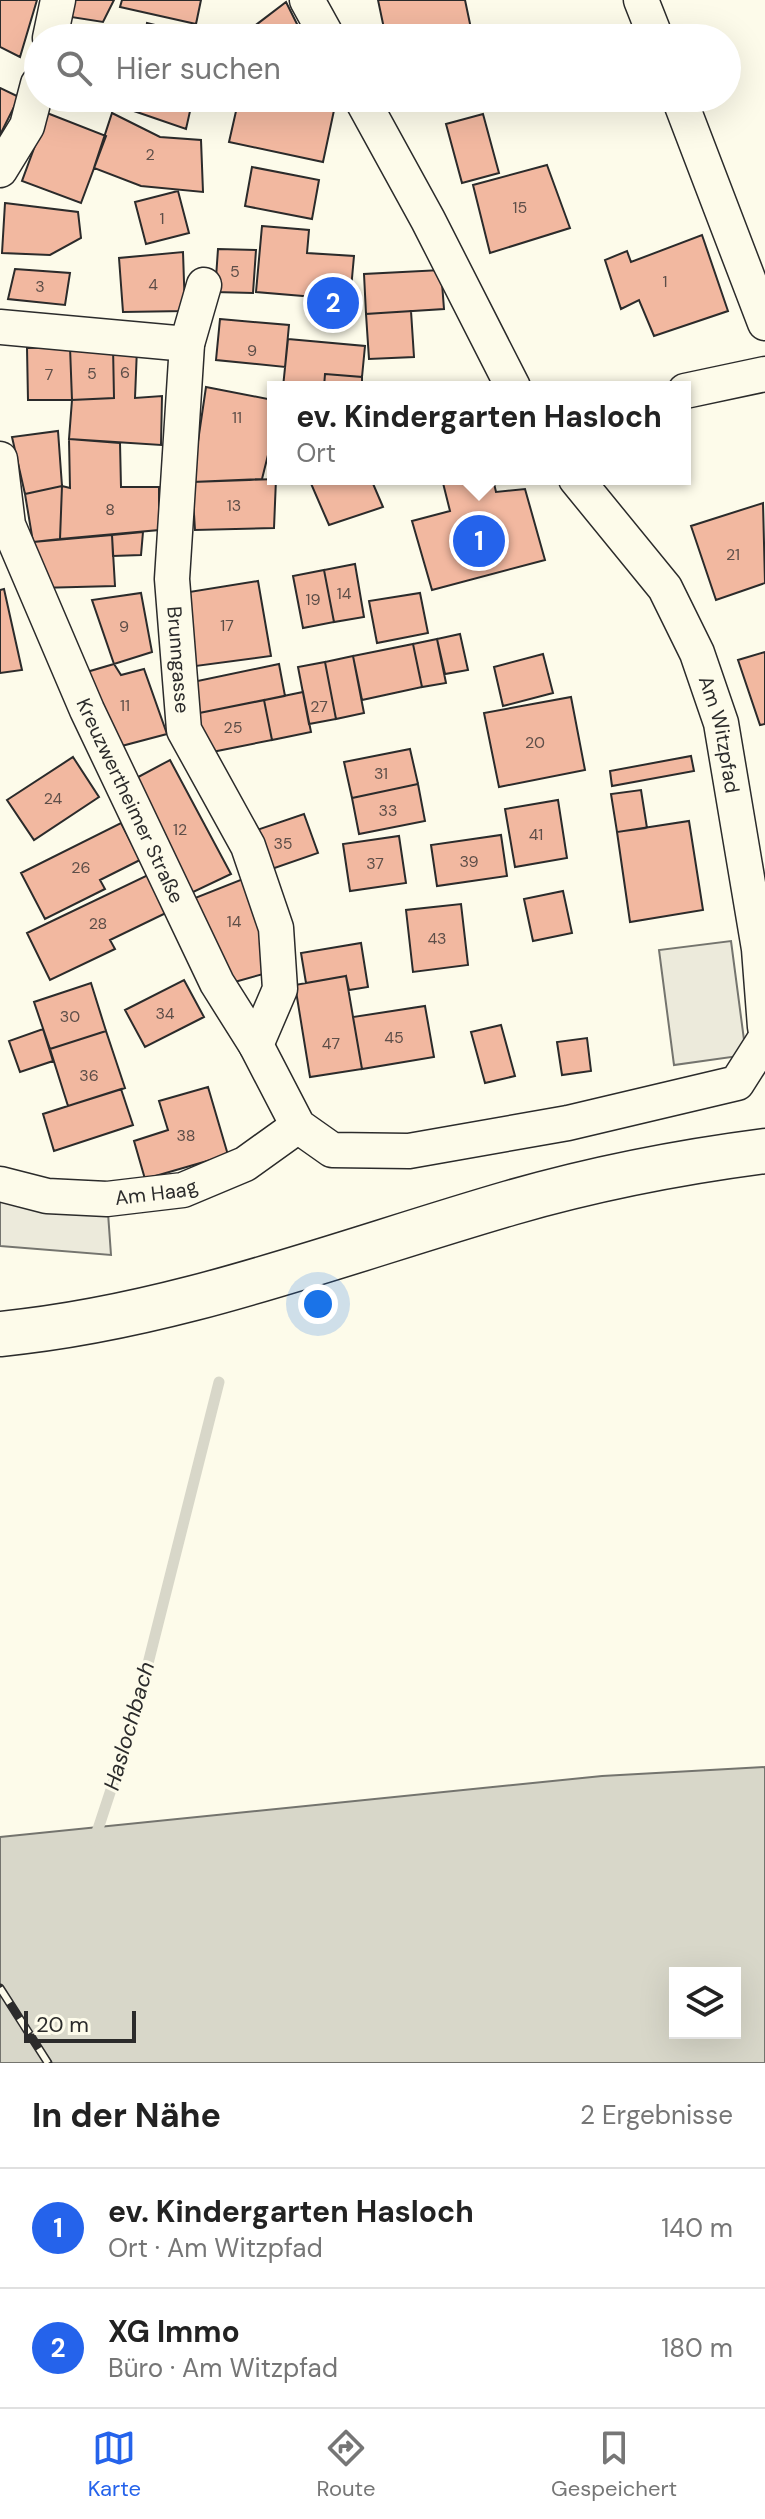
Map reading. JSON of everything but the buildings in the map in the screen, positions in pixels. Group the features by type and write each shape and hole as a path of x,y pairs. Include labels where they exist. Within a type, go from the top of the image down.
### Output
{"main road":[{"path":"0,1334 58,1328 209,1295 512,1202 616,1177 765,1151"}],"street":[{"path":"53,24 58,0"},
{"path":"307,0 320,24"},
{"path":"641,0 650,24"},
{"path":"0,170 27,126 31,112"},
{"path":"369,112 510,381"},
{"path":"684,112 765,323"},
{"name":"Brunngasse","path":"204,285 187,344 172,579 184,730 248,846 276,928 280,989 256,1045"},
{"path":"0,327 187,344"},
{"path":"691,390 765,374"},
{"name":"Kreuzwertheimer Straße","path":"0,459 8,525 87,710 217,983 256,1045 298,1126"},
{"name":"Am Witzpfad","path":"581,485 665,588 697,653 707,681 724,738 759,949 765,1027"},
{"path":"298,1126 332,1150 409,1151 568,1123 737,1083 765,1039"},
{"name":"Am Haag","path":"0,1184 47,1196 107,1199 183,1190 245,1164 298,1126"}],"shaded area":[{"path":"731,941 746,1055 674,1065 659,950"},
{"path":"0,1184 107,1199 111,1255 0,1246"},
{"path":"765,1767 765,2063 0,2063 0,1837 602,1776"}],"waterway":[{"name":"Haslochbach","path":"94,1841 133,1723 219,1382"}],"railway":[{"path":"0,1988 48,2063"}],"place":[{"name":"XG Immo","path":"333,303"},
{"name":"ev. Kindergarten Hasloch","path":"479,541"}]}
